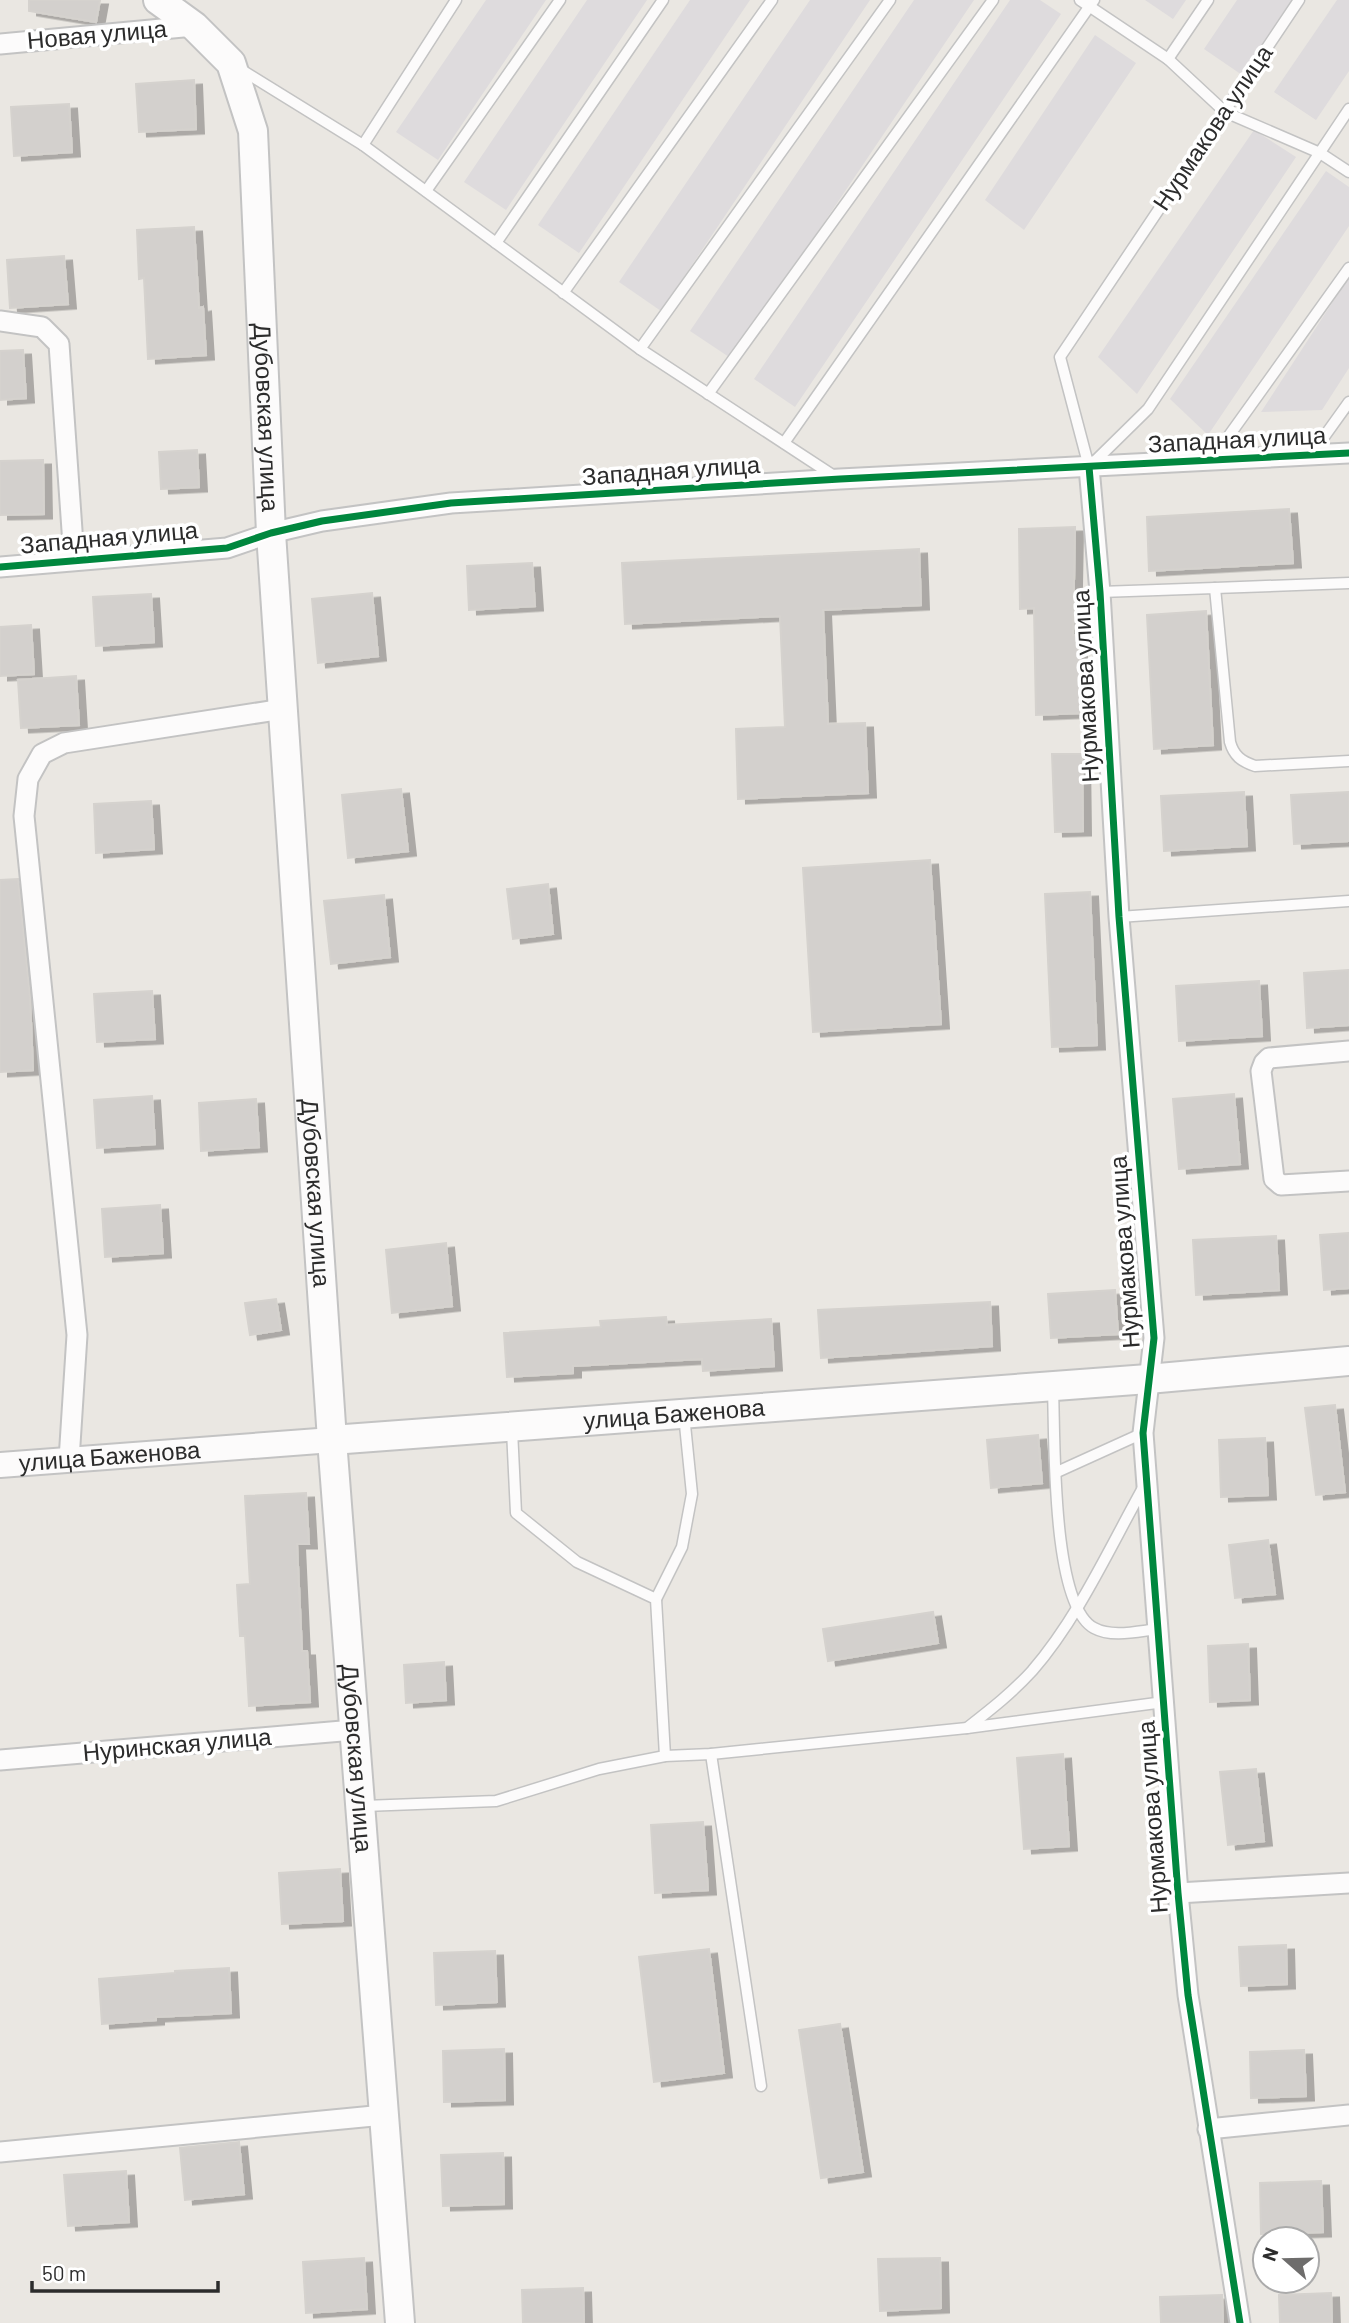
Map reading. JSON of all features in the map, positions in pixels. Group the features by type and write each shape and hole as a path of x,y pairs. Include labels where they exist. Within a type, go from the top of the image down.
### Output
{"main road":[{"path":"158,0 194,26 231,63"},
{"name":"Дубовская улица","path":"231,63 253,131 271,533 332,1440 400,2323"},
{"name":"улица Баженова","path":"332,1440 1148,1379 1349,1361"}],"street":[{"name":"Новая улица","path":"0,44 194,26"},
{"path":"0,321 41,327 59,344 74,559"},
{"name":"Западная улица","path":"0,566 228,548 271,533 323,521 451,503 840,479 1349,453"},
{"name":"Нурмакова улица","path":"1089,467 1100,592 1119,917 1154,1338 1143,1433 1178,1893 1188,1995 1240,2323"},
{"path":"69,1460 77,1335 24,816 28,779 42,754 64,743 283,709"},
{"path":"1349,1051 1269,1058 1261,1071 1274,1179 1281,1185 1349,1181"},
{"name":"улица Баженова","path":"0,1465 332,1440"},
{"name":"Нуринская улица","path":"0,1760 354,1730"},
{"path":"1178,1893 1349,1883"},
{"path":"0,2152 384,2115"},
{"path":"1208,2129 1349,2115"}],"lane":[{"path":"363,145 456,0"},
{"path":"426,191 560,0"},
{"path":"496,243 663,0"},
{"path":"564,293 772,0"},
{"path":"640,349 890,0"},
{"path":"708,394 993,0"},
{"path":"1080,0 1091,3 1168,59 1225,112 1320,153 1349,172"},
{"path":"1168,59 1208,0"},
{"name":"Нурмакова улица","path":"1089,467 1060,357 1299,0"},
{"path":"784,443 1091,3"},
{"path":"231,63 363,145 640,349 840,479"},
{"path":"1089,467 1148,409 1349,109"},
{"path":"1212,460 1349,268"},
{"path":"1311,455 1349,402"},
{"path":"1100,592 1349,583"},
{"path":"1215,588 1233,754 1243,762 1255,766 1349,761"},
{"path":"1119,917 1349,901"},
{"path":"1052,1386 1059,1536 1064,1567 1076,1608 1096,1630 1113,1633 1158,1629"},
{"path":"665,1756 656,1599 682,1547 692,1494 684,1412"},
{"path":"512,1426 516,1513 577,1562 656,1599"},
{"path":"1056,1472 1143,1433"},
{"path":"967,1728 1001,1702 1032,1670 1076,1608 1146,1483"},
{"path":"360,1807 496,1801 599,1769 665,1756 711,1754 967,1728 1164,1702"},
{"path":"711,1754 761,2086"}],"shaded area":[{"path":"486,0 546,0 438,160 396,132"},
{"path":"587,0 647,0 506,210 464,182"},
{"path":"690,0 750,0 579,253 538,225"},
{"path":"810,0 870,0 661,311 619,282"},
{"path":"914,0 974,0 732,359 690,331"},
{"path":"1010,0 1040,0 1061,14 795,407 754,379"},
{"path":"1145,0 1186,0 1173,19"},
{"path":"1237,0 1297,0 1245,77 1204,49"},
{"path":"1337,0 1349,0 1349,71 1316,120 1274,92"},
{"path":"1095,35 1136,63 1024,230 985,200"},
{"path":"1254,130 1296,157 1137,394 1098,357"},
{"path":"1326,171 1349,187 1349,226 1208,435 1170,399"},
{"path":"1349,277 1349,368 1322,410 1261,412"}],"building":[{"path":"29,0 100,0 96,22 29,11"},
{"path":"194,80 196,129 139,132 136,84"},
{"path":"69,104 72,152 14,156 11,107"},
{"path":"194,227 199,308 203,307 206,355 148,359 144,278 139,279 137,230"},
{"path":"64,256 68,304 10,308 7,260"},
{"path":"23,350 26,398 0,400 0,351"},
{"path":"197,450 199,487 161,489 159,452"},
{"path":"43,460 44,514 0,515 0,461"},
{"path":"1289,509 1293,563 1149,571 1147,517"},
{"path":"1075,527 1073,635 1078,635 1082,713 1036,715 1034,608 1020,609 1019,529"},
{"path":"919,549 921,605 823,610 828,724 865,723 868,793 738,799 736,729 785,727 780,616 625,624 622,563"},
{"path":"532,563 535,606 469,610 467,566"},
{"path":"372,593 378,656 318,663 312,599"},
{"path":"151,594 154,642 96,646 93,597"},
{"path":"1206,611 1213,745 1154,749 1147,615"},
{"path":"31,625 34,674 0,676 0,627"},
{"path":"76,676 79,725 21,728 18,680"},
{"path":"1052,754 1082,754 1083,831 1055,832"},
{"path":"401,789 408,851 348,858 342,795"},
{"path":"1244,792 1247,846 1164,851 1161,796"},
{"path":"1349,792 1349,841 1294,844 1291,795"},
{"path":"151,801 154,849 96,853 94,804"},
{"path":"930,860 941,1024 813,1032 803,868"},
{"path":"18,879 30,997 33,1070 0,1072 0,880"},
{"path":"548,884 553,934 513,939 507,889"},
{"path":"1090,892 1097,1045 1052,1047 1045,894"},
{"path":"384,895 390,957 331,964 324,901"},
{"path":"1349,970 1349,1025 1307,1028 1304,973"},
{"path":"1259,981 1262,1036 1179,1041 1176,986"},
{"path":"152,991 155,1039 97,1042 94,994"},
{"path":"1234,1094 1240,1164 1179,1169 1173,1099"},
{"path":"152,1096 155,1144 97,1148 94,1100"},
{"path":"256,1099 259,1147 201,1151 199,1103"},
{"path":"160,1205 163,1253 105,1257 102,1209"},
{"path":"1349,1233 1349,1288 1324,1290 1320,1235"},
{"path":"1276,1236 1279,1290 1196,1295 1193,1240"},
{"path":"446,1243 452,1306 392,1313 386,1250"},
{"path":"1115,1290 1118,1334 1051,1338 1048,1294"},
{"path":"276,1299 281,1330 250,1335 245,1303"},
{"path":"990,1302 992,1346 821,1358 818,1310"},
{"path":"666,1317 667,1325 771,1319 774,1366 703,1371 702,1359 573,1366 573,1373 507,1377 504,1333 601,1327 600,1321"},
{"path":"1335,1405 1345,1492 1316,1495 1305,1408"},
{"path":"1038,1435 1042,1483 991,1488 987,1440"},
{"path":"1265,1438 1268,1495 1221,1497 1219,1440"},
{"path":"306,1493 309,1544 297,1544 302,1651 307,1651 310,1702 249,1706 245,1636 240,1636 237,1585 250,1584 245,1496"},
{"path":"1268,1540 1275,1594 1235,1598 1229,1545"},
{"path":"933,1612 938,1643 828,1661 823,1629"},
{"path":"1248,1644 1250,1700 1210,1702 1208,1646"},
{"path":"444,1662 446,1700 406,1703 404,1665"},
{"path":"1063,1754 1069,1846 1024,1849 1017,1758"},
{"path":"1256,1769 1264,1841 1228,1845 1220,1772"},
{"path":"703,1822 708,1890 655,1893 651,1825"},
{"path":"340,1869 343,1921 282,1924 279,1873"},
{"path":"1286,1945 1287,1984 1241,1986 1239,1947"},
{"path":"709,1949 724,2073 654,2082 639,1957"},
{"path":"495,1951 497,2002 436,2005 434,1953"},
{"path":"229,1968 231,2013 156,2017 156,2020 102,2024 99,1979"},
{"path":"840,2024 863,2172 821,2178 799,2030"},
{"path":"504,2049 505,2100 444,2102 443,2051"},
{"path":"1304,2050 1306,2096 1251,2098 1250,2052"},
{"path":"239,2142 244,2194 185,2200 180,2148"},
{"path":"503,2153 504,2204 443,2206 441,2155"},
{"path":"126,2171 129,2222 68,2226 64,2175"},
{"path":"1321,2181 1323,2232 1321,2225 1261,2225 1260,2183"},
{"path":"364,2258 367,2309 306,2313 303,2262"},
{"path":"940,2258 941,2308 880,2311 878,2259"},
{"path":"583,2288 584,2323 523,2323 522,2290"},
{"path":"1331,2293 1332,2323 1280,2323 1279,2295"},
{"path":"1222,2295 1223,2323 1161,2323 1160,2297"}],"cycle path":[{"path":"0,567 227,548 271,533 322,521 451,503 840,479 1349,453"},
{"path":"1089,467 1100,592 1119,917 1154,1338 1143,1433 1178,1893 1188,1995 1240,2323"}]}
